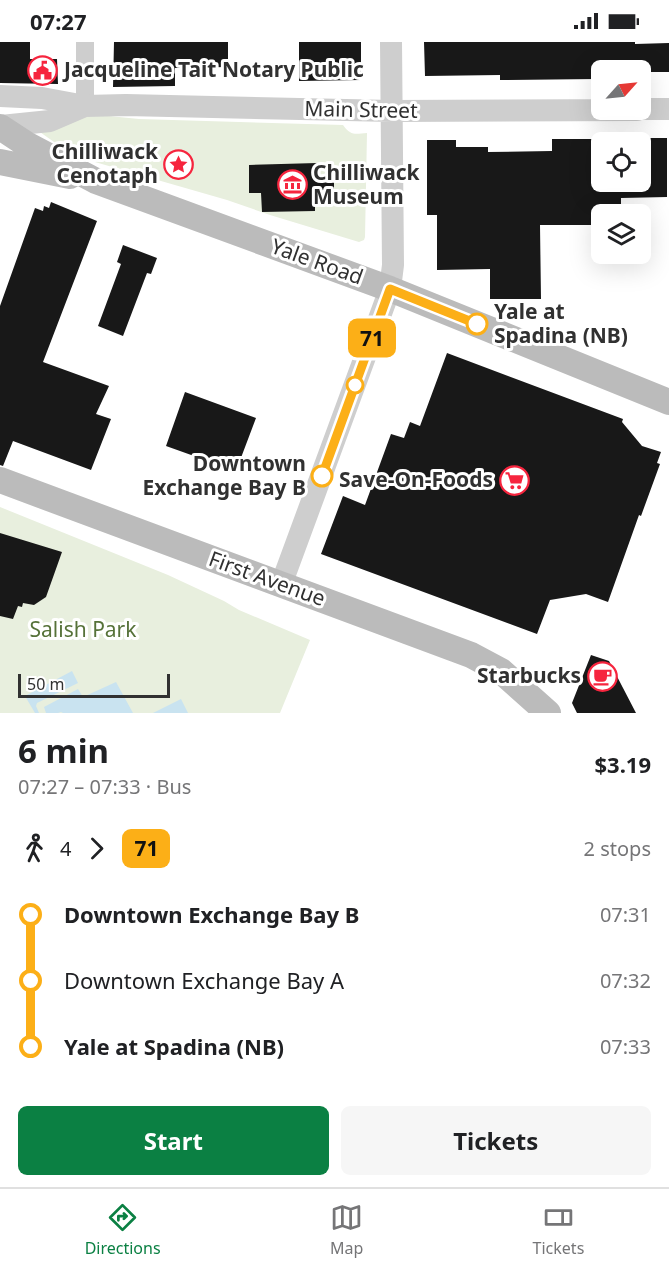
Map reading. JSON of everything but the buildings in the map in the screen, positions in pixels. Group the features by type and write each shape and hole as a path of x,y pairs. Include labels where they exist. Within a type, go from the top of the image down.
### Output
{"main road":[{"name":"Yale Road","path":"0,127 26,144 96,181 390,289 669,402"},
{"name":"Yale Road","path":"0,162 96,181"},
{"name":"First Avenue","path":"0,480 471,655 501,671 526,703 548,713"}],"street":[{"path":"85,42 85,106"},
{"path":"281,585 390,289 393,264 391,42"},
{"name":"Main Street","path":"0,96 42,98 85,106 392,111 591,110"},
{"name":"Main Street","path":"0,127 50,121 85,106"},
{"name":"Main Street","path":"651,110 669,109"}],"green space":[{"path":"89,114 139,119 343,125 354,134 367,133 364,240 359,242 227,200 81,158 37,130"},
{"name":"Salish Park","path":"0,507 168,575 239,610 310,640 280,713 0,713"}],"water":[{"path":"72,671 78,683 37,703 39,713 35,713 25,696"},
{"path":"116,682 133,713 46,713 44,707 78,689 83,697"},
{"path":"181,699 188,713 153,713"}],"bus line":[{"name":"71","path":"322,476 390,289 477,324"}],"place":[{"name":"Jacqueline Tait Notary Public","path":"43,70"},
{"name":"Chilliwack Cenotaph","path":"179,164"},
{"name":"Chilliwack Museum","path":"292,185"},
{"name":"Yale at Spadina (NB)","path":"477,324"},
{"name":"Downtown Exchange Bay B","path":"322,476"},
{"name":"Save-On-Foods","path":"514,480"},
{"name":"Starbucks","path":"602,676"}]}
